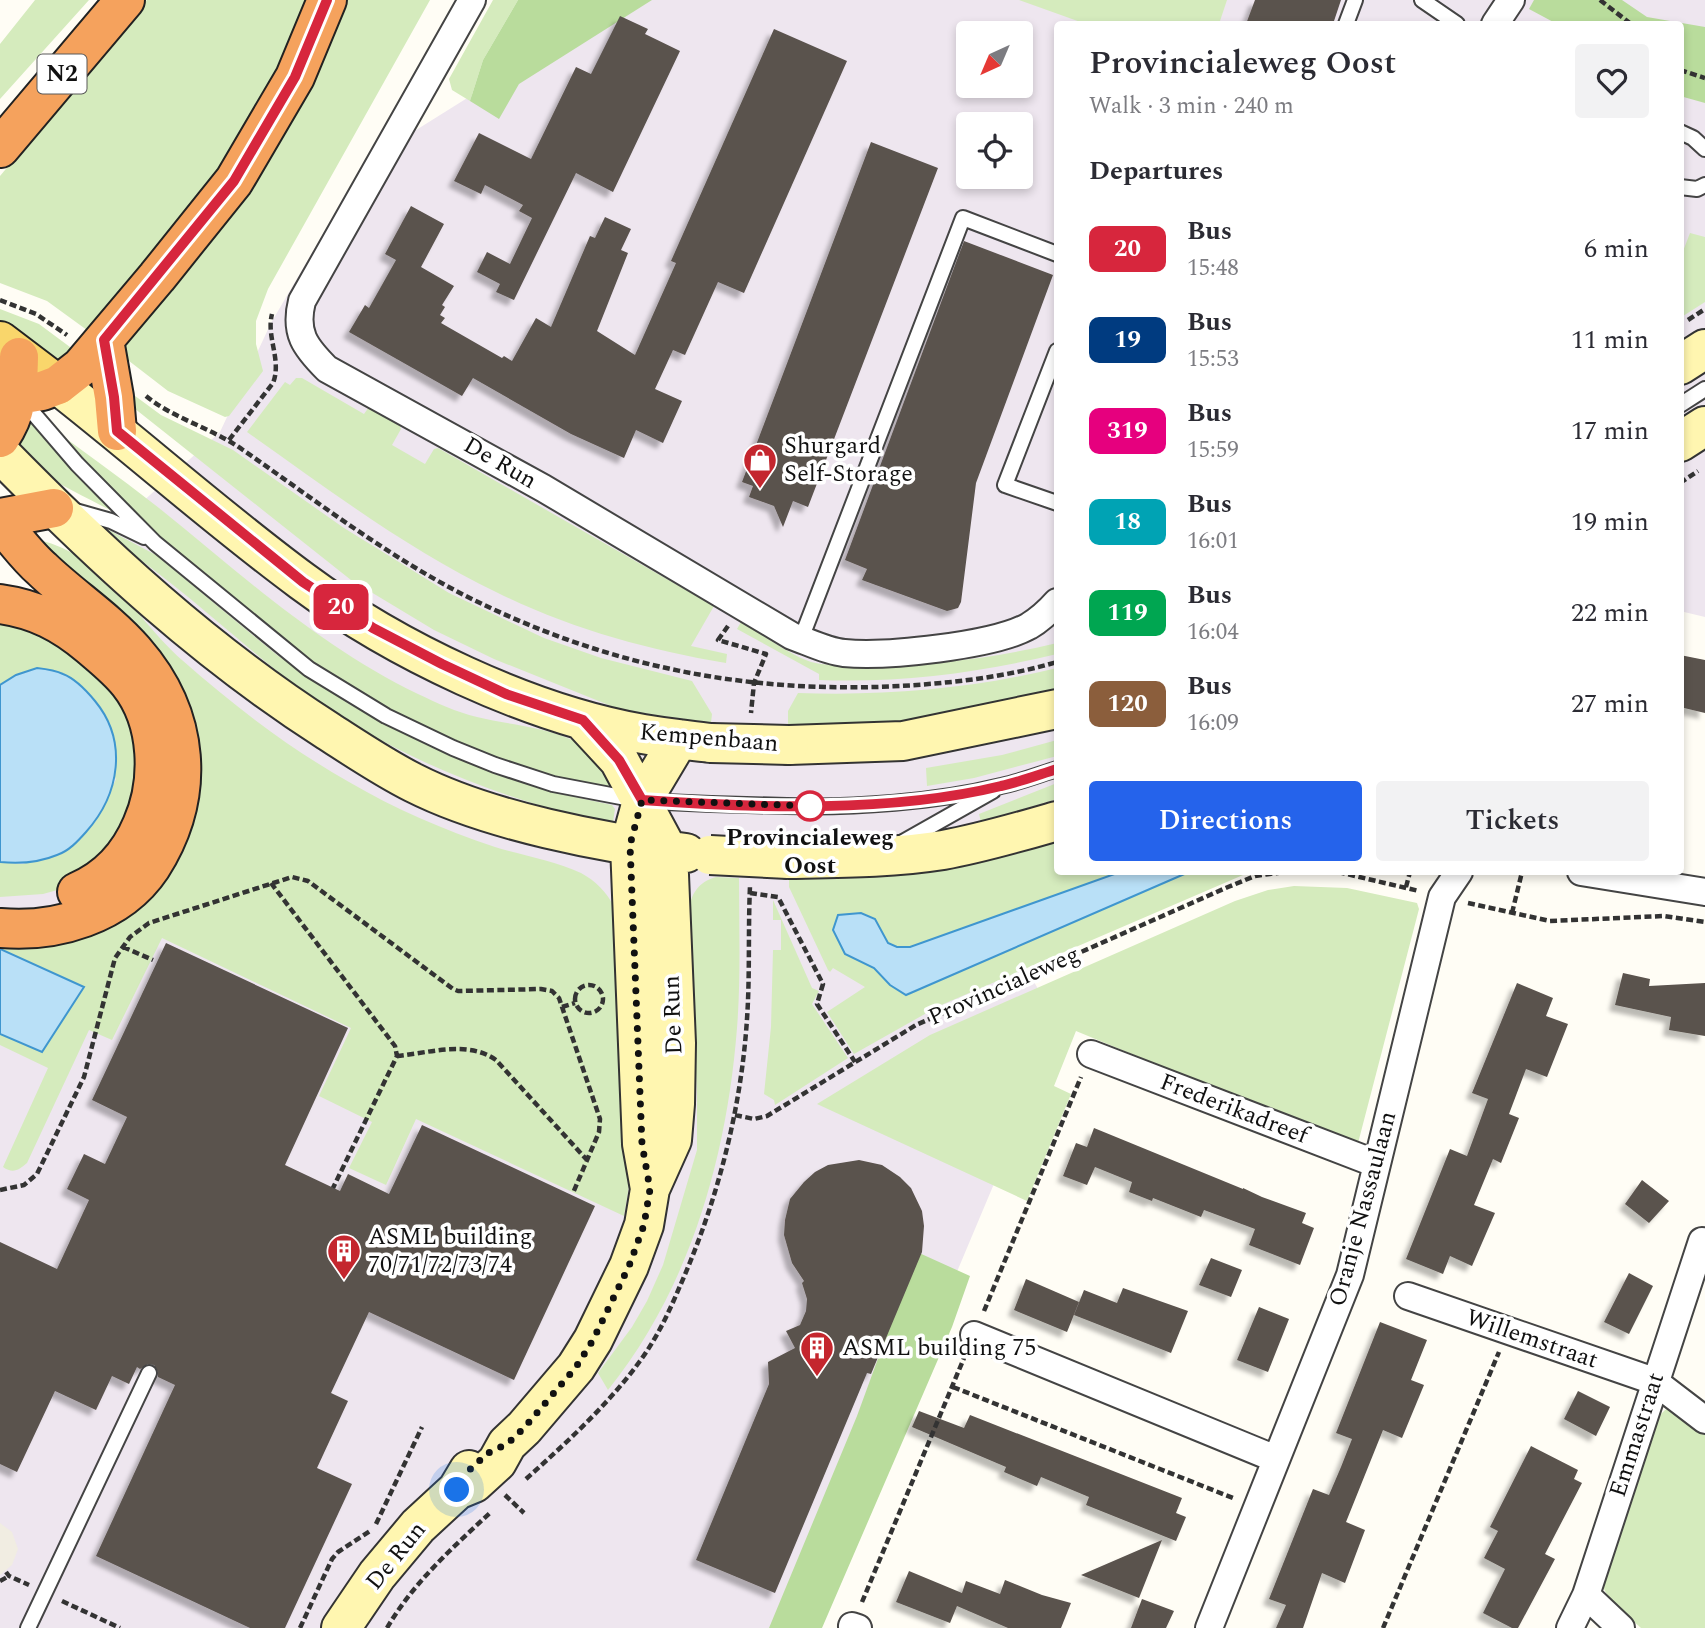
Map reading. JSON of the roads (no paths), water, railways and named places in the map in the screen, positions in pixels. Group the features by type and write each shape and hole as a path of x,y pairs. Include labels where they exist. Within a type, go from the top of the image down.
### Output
{"highway":[{"name":"N2","path":"0,148 125,0"},
{"path":"9,397 43,391 58,385 81,368 234,181 295,77 327,0"},
{"path":"104,340 117,431"},
{"path":"0,438 11,422 9,349"},
{"path":"0,928 20,930 79,920 126,894 146,873 172,828 181,777 181,742 167,699 154,676 133,649 42,569 0,519 54,508"},
{"path":"0,604 36,612 52,619 112,664 131,685 143,707 152,737 155,774 153,794 139,834 129,851 110,873 82,890 53,902 24,906 0,904"}],"main road":[{"path":"9,349 58,385"},
{"path":"1684,362 1705,349"},
{"name":"Kempenbaan","path":"58,385 303,582 373,628 506,694 583,720 642,734 695,741 789,745 903,741 1054,710"},
{"path":"1684,439 1705,426"},
{"path":"0,453 105,558 238,670 349,745 416,784 483,810 630,845 710,855 788,859 877,856 940,850 998,838 1054,822"},
{"name":"De Run","path":"341,1628 385,1566 418,1526 457,1490 474,1483 497,1462 507,1444 576,1367 593,1340 629,1266 644,1225 650,1189 672,1140 676,1044 668,851 619,760 583,720"},
{"name":"De Run","path":"650,1189 642,1144 630,845 642,800 695,741"}],"street":[{"name":"De Run","path":"472,0 302,301 298,319 301,333 327,369 500,463 741,606 801,639 842,653 912,651 1002,638 1029,626 1054,606"},
{"name":"Oranje Nassaulaan","path":"1209,1628 1350,1275 1442,897 1457,875"},
{"path":"1600,875 1705,892"},
{"name":"Frederikadreef","path":"1091,1054 1377,1164"},
{"name":"Emmastraat","path":"1570,1628 1586,1595 1702,1241"},
{"name":"Willemstraat","path":"1408,1296 1654,1381 1705,1420"},
{"path":"974,1335 1276,1459"},
{"path":"1586,1595 1621,1628"}],"lane":[{"path":"1347,21 1355,0"},
{"path":"1422,0 1453,21"},
{"path":"1684,134 1705,149"},
{"path":"1684,188 1697,190 1705,184"},
{"path":"801,639 962,218 1054,253"},
{"path":"1054,359 1005,485 1054,502"},
{"path":"1684,402 1705,388"},
{"path":"9,397 155,543 309,669 386,716 495,765 553,784 642,800 787,806 926,799 1000,786 1054,770"},
{"path":"54,508 80,511 111,521 155,543"},
{"path":"877,856 1000,786"},
{"path":"28,1628 149,1373"}],"water":[{"path":"37,668 57,672 72,679 95,701 112,733 116,767 106,801 98,817 69,848 50,858 36,861 0,862 0,685 16,675"},
{"path":"1112,875 1182,875 906,995 890,985 874,968 845,954 833,930 838,915 861,913 875,919 888,943 897,947 910,947"},
{"path":"0,949 84,987 42,1052 0,1034"}],"place":[{"name":"Shurgard Self-Storage","path":"760,490"},
{"name":"Provincialeweg Oost","path":"810,806"},
{"name":"ASML building 70/71/72/73/74","path":"344,1281"},
{"name":"ASML building 75","path":"817,1378"}]}
